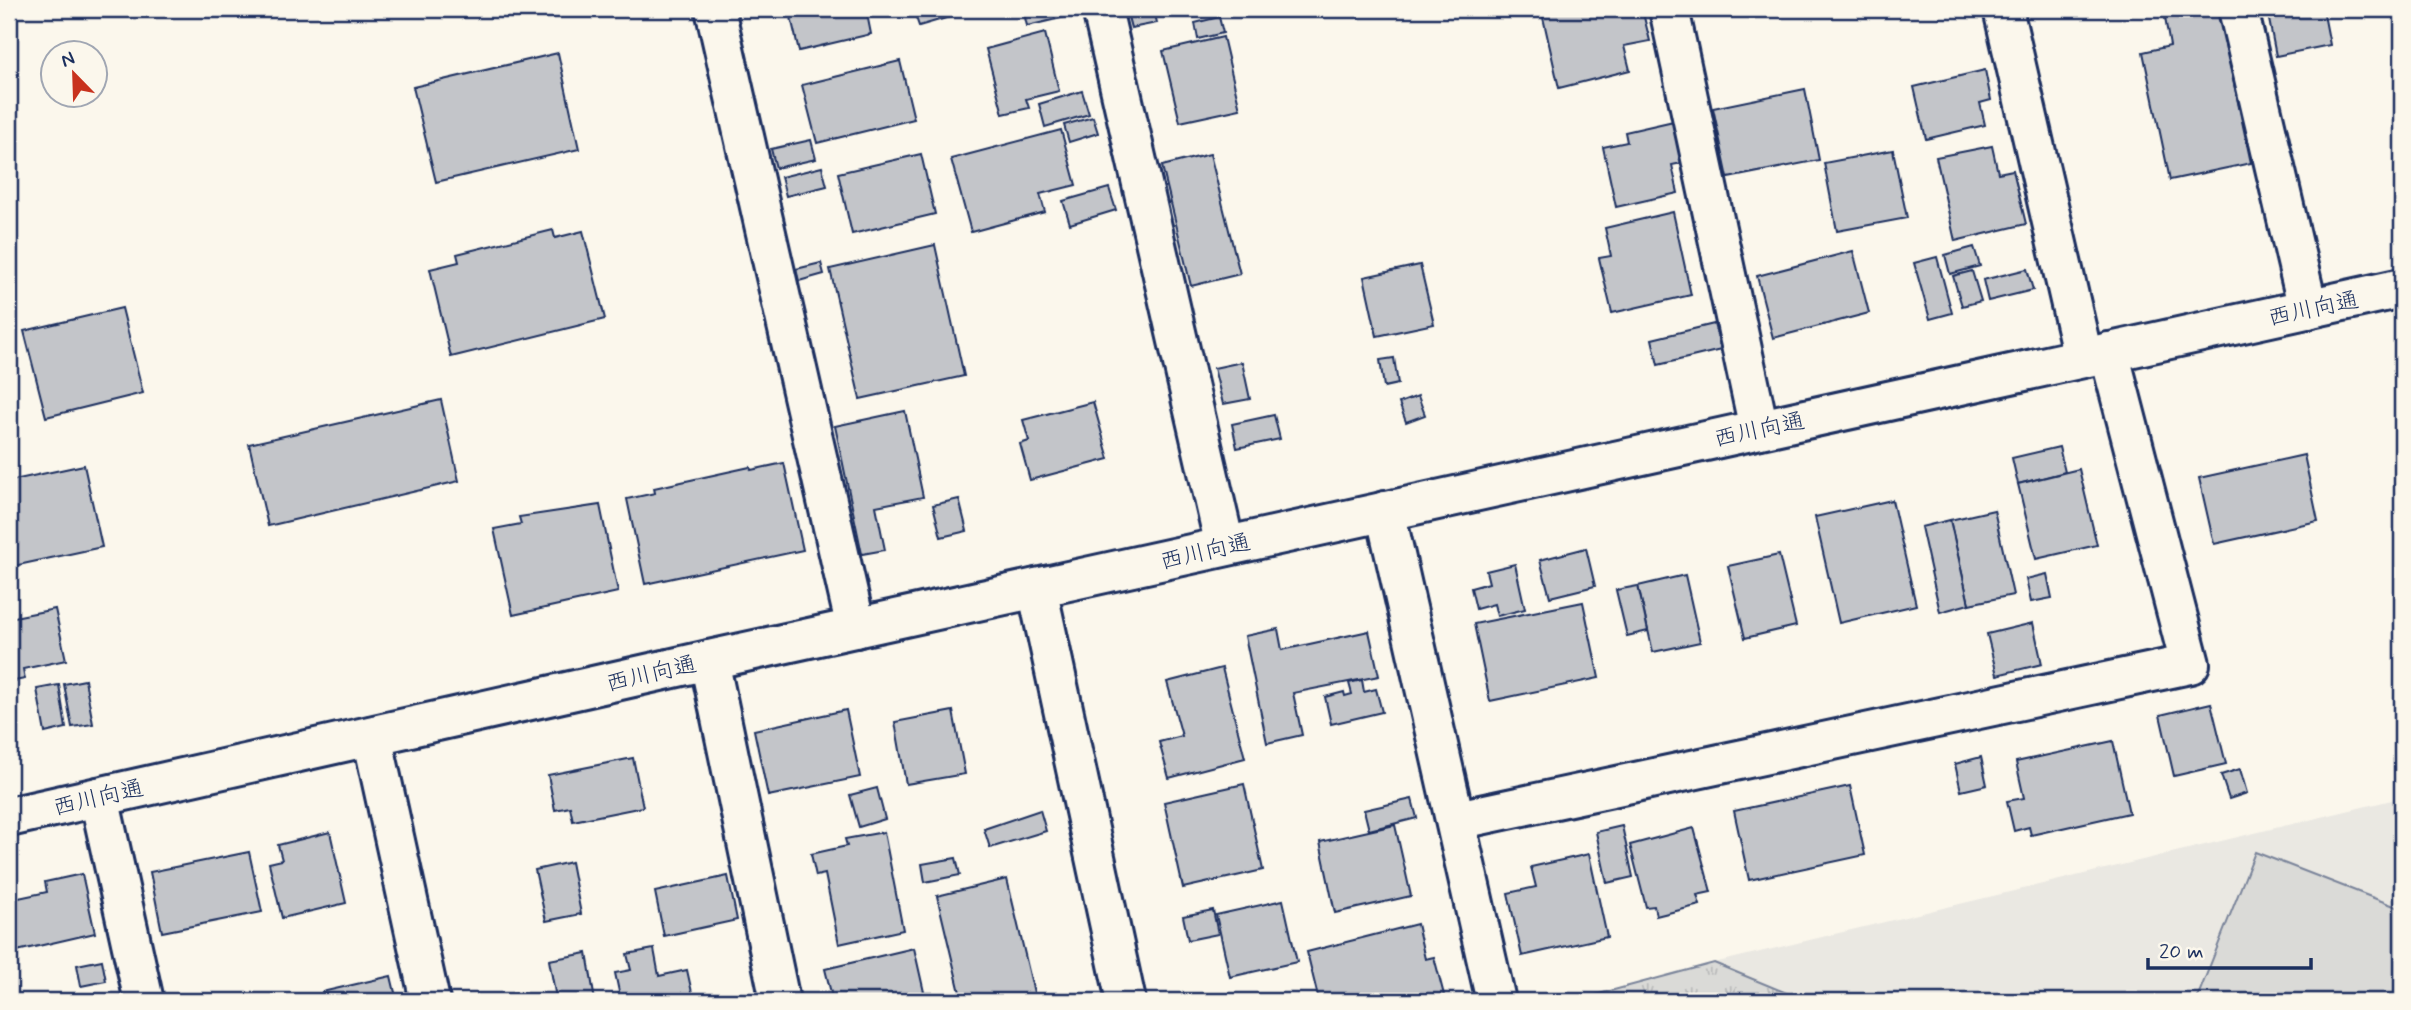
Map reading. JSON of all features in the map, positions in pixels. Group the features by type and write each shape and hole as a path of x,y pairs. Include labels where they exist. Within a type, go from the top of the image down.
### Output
{"street":[{"path":"715,9 856,628"},
{"path":"1102,9 1225,546"},
{"path":"1669,9 1759,429"},
{"path":"1457,820 2190,664 2096,354 2003,9"},
{"path":"2238,9 2308,309"},
{"name":"西川向通","path":"9,817 709,660 2402,288"},
{"path":"1385,511 1496,1001"},
{"path":"1037,588 1126,1001"},
{"path":"709,660 780,1001"},
{"path":"372,736 430,1001"},
{"path":"99,797 144,1001"}],"shaded area":[{"path":"2396,799 2402,802 2402,1001 1806,1001 1714,963"}],"green space":[{"path":"2255,852 2402,909 2402,1001 2196,1001"},
{"path":"1714,963 1806,1001 1573,1001"}],"building":[{"path":"789,9 866,9 871,34 799,51"},
{"path":"913,9 977,9 919,26"},
{"path":"1023,9 1073,9 1074,15 1027,26"},
{"path":"1126,9 1154,9 1157,23 1131,28"},
{"path":"1322,9 1345,9 1324,14"},
{"path":"1559,9 1642,9 1650,41 1624,46 1630,70 1559,88 1542,13"},
{"path":"2218,9 2251,163 2170,180 2143,52 2170,46 2165,18"},
{"path":"2267,9 2323,9 2330,45 2276,56"},
{"path":"1219,17 1223,33 1198,39 1195,23"},
{"path":"1045,33 1059,91 1026,99 1029,108 1003,114 986,49"},
{"path":"1223,37 1240,109 1180,122 1163,51"},
{"path":"558,53 579,149 436,182 413,87"},
{"path":"900,61 914,119 817,143 802,85"},
{"path":"1985,70 1991,100 1980,103 1985,125 1926,139 1914,87"},
{"path":"1805,89 1819,160 1728,178 1713,108"},
{"path":"1082,91 1089,114 1045,127 1039,104"},
{"path":"1093,117 1098,133 1069,142 1064,125"},
{"path":"1678,120 1687,162 1672,165 1678,193 1616,207 1603,147 1627,142 1625,132"},
{"path":"1061,130 1076,185 1040,194 1045,212 971,232 951,159"},
{"path":"811,140 816,159 776,168 771,149"},
{"path":"1992,146 1998,173 2013,170 2026,224 1955,241 1936,157"},
{"path":"1893,150 1907,218 1837,231 1824,163"},
{"path":"921,154 935,214 852,234 838,173"},
{"path":"1210,154 1240,274 1191,286 1162,166"},
{"path":"822,167 827,186 786,196 781,177"},
{"path":"1109,188 1116,210 1070,224 1063,201"},
{"path":"1673,212 1691,295 1612,313 1599,258 1611,256 1605,228"},
{"path":"553,230 555,238 583,231 605,319 451,357 430,269 459,262 457,254"},
{"path":"935,245 964,376 860,399 830,269"},
{"path":"1974,247 1980,266 1950,274 1945,255"},
{"path":"1853,251 1869,313 1773,338 1757,276"},
{"path":"1937,257 1952,313 1930,319 1914,263"},
{"path":"821,263 824,274 799,281 796,269"},
{"path":"1420,265 1434,324 1377,336 1364,277"},
{"path":"2027,269 2033,290 1988,301 1983,280"},
{"path":"1972,271 1981,301 1962,306 1953,276"},
{"path":"122,308 143,393 46,417 24,331"},
{"path":"1714,324 1721,350 1658,365 1652,339"},
{"path":"1394,358 1398,384 1384,387 1380,360"},
{"path":"1242,362 1250,399 1223,404 1214,368"},
{"path":"1418,396 1425,415 1406,422 1399,403"},
{"path":"441,400 459,481 268,526 249,444"},
{"path":"1093,402 1109,459 1030,480 1020,444 1029,441 1023,420"},
{"path":"905,411 923,497 876,506 885,550 862,554 835,426"},
{"path":"1274,415 1280,439 1237,448 1232,424"},
{"path":"2059,447 2065,472 2018,484 2012,458"},
{"path":"2304,455 2318,521 2214,544 2199,478"},
{"path":"784,463 803,550 645,584 627,499 655,493 654,488 750,467 751,470"},
{"path":"84,465 102,547 9,567 9,481"},
{"path":"2079,469 2097,545 2036,559 2018,484"},
{"path":"959,499 967,531 941,537 933,505"},
{"path":"1892,500 1916,605 1839,623 1815,517"},
{"path":"600,505 618,592 513,615 494,529 521,524 519,517"},
{"path":"1994,510 2013,595 1969,604 1950,520"},
{"path":"1950,520 1969,604 1940,612 1921,527"},
{"path":"1586,548 1595,586 1550,597 1540,560"},
{"path":"1779,555 1796,626 1745,638 1728,566"},
{"path":"1515,564 1525,609 1497,616 1494,604 1476,609 1471,588 1489,583 1486,571"},
{"path":"2047,574 2052,598 2031,602 2026,579"},
{"path":"1685,575 1700,642 1653,652 1638,586"},
{"path":"1638,586 1648,631 1627,636 1616,590"},
{"path":"1583,602 1599,678 1490,701 1474,624"},
{"path":"55,609 66,660 23,669 25,679 9,682 9,618"},
{"path":"2033,623 2042,664 1997,675 1987,634"},
{"path":"1278,629 1282,650 1369,631 1379,676 1293,693 1302,735 1267,743 1245,636"},
{"path":"1222,668 1245,758 1169,778 1159,742 1182,736 1167,682"},
{"path":"85,680 93,724 72,727 64,684"},
{"path":"1362,680 1364,692 1376,689 1382,712 1331,724 1325,697 1344,692 1345,696 1352,694 1349,683"},
{"path":"59,685 66,728 45,733 37,689"},
{"path":"2211,703 2226,764 2174,776 2160,715"},
{"path":"846,710 860,777 768,796 754,730"},
{"path":"953,711 965,774 906,784 895,722"},
{"path":"2113,741 2129,813 2031,835 2029,827 2014,831 2007,801 2024,798 2016,762"},
{"path":"1981,757 1987,785 1961,791 1955,764"},
{"path":"633,758 643,807 573,821 570,807 555,810 548,775"},
{"path":"2240,769 2247,793 2229,799 2221,775"},
{"path":"1244,784 1263,870 1183,888 1164,802"},
{"path":"1850,786 1865,855 1749,880 1734,811"},
{"path":"877,788 885,819 859,827 850,795"},
{"path":"1412,799 1417,818 1369,830 1364,810"},
{"path":"1040,810 1046,831 990,848 984,829"},
{"path":"1395,825 1411,896 1335,913 1320,842"},
{"path":"1622,826 1633,877 1607,883 1596,832"},
{"path":"1694,828 1711,892 1697,895 1700,905 1656,916 1654,906 1646,907 1630,845"},
{"path":"330,832 346,903 282,918 269,863 282,860 278,845"},
{"path":"884,832 903,930 839,944 825,874 816,876 811,854 847,846 845,839"},
{"path":"249,852 262,912 162,932 150,872"},
{"path":"1589,854 1607,937 1522,956 1508,893 1536,887 1531,867"},
{"path":"956,858 960,875 925,882 922,864"},
{"path":"571,862 581,914 546,921 535,870"},
{"path":"82,874 95,933 17,951 9,900 47,892 45,882"},
{"path":"728,876 737,920 664,936 655,892"},
{"path":"1007,879 1036,1001 962,1001 937,896"},
{"path":"1283,900 1297,962 1230,977 1216,915"},
{"path":"1213,910 1218,934 1188,940 1183,916"},
{"path":"1417,924 1425,959 1434,957 1444,995 1419,1001 1319,1001 1307,952"},
{"path":"914,948 926,1001 833,1001 825,969"},
{"path":"654,949 659,976 687,970 693,997 685,1001 621,1001 615,973 631,970 627,954"},
{"path":"587,953 595,1001 540,1001 556,998 549,960"},
{"path":"102,960 106,981 81,986 77,965"},
{"path":"391,976 397,1001 324,1001 322,992"}]}
